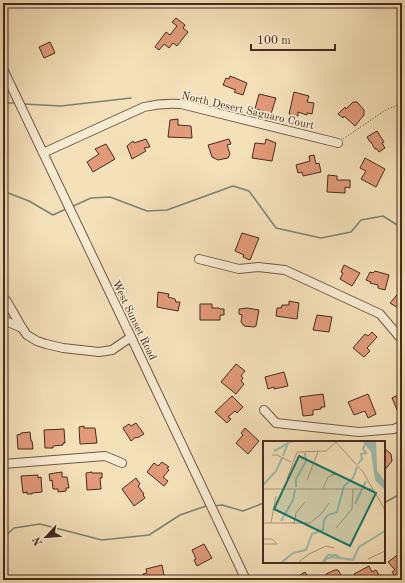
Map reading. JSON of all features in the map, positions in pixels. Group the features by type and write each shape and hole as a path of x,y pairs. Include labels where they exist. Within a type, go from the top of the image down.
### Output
{"street":[{"name":"West Sunset Road","path":"3,70 132,337 246,580"},
{"name":"North Desert Saguaro Court","path":"43,153 144,107 168,103 182,104 338,143"},
{"path":"199,259 239,269 258,267 285,270 380,314 402,340"},
{"path":"3,300 6,300 27,334 36,341 46,344 63,348 99,352 112,350 132,337"},
{"path":"3,320 22,328"},
{"path":"264,410 276,423 359,432 394,429 402,425"},
{"path":"3,464 105,456 122,463"}],"path":[{"path":"338,143 384,111 402,104"}],"building":[{"path":"176,18 185,25 183,28 188,32 177,46 173,43 169,48 164,44 159,50 155,47 166,32 170,35 177,26 172,22"},
{"path":"50,42 55,53 44,58 39,47"},
{"path":"230,76 247,83 243,95 234,92 236,90 223,85 226,78 229,79"},
{"path":"294,92 309,96 307,102 314,103 312,114 307,113 307,115 298,112 298,116 289,114"},
{"path":"259,94 276,98 271,114 255,109"},
{"path":"353,102 357,102 364,110 364,115 355,126 344,116 343,118 338,114"},
{"path":"178,119 178,125 191,126 192,138 168,137 170,120"},
{"path":"377,131 384,142 382,143 385,148 379,152 375,149 367,137"},
{"path":"146,139 150,147 144,148 146,151 132,159 127,146 133,141 134,143"},
{"path":"229,139 231,144 227,145 230,154 228,158 218,160 212,157 208,145"},
{"path":"266,139 276,143 272,161 252,158 255,143 265,144"},
{"path":"106,144 115,159 93,172 87,162 99,154 95,149"},
{"path":"314,155 316,164 319,163 321,172 303,176 302,172 298,173 296,165 310,161 309,156"},
{"path":"365,158 385,169 376,187 361,179 366,171 360,168"},
{"path":"328,175 337,176 337,180 350,180 350,188 345,187 345,193 327,192"},
{"path":"242,233 259,238 250,260 243,257 244,255 235,251"},
{"path":"344,265 360,273 352,286 340,279 343,273 341,272"},
{"path":"375,271 389,275 385,290 378,288 378,285 370,283 371,282 366,280 370,272 373,273"},
{"path":"402,289 402,305 401,304 400,309 390,303"},
{"path":"158,292 169,294 168,297 175,299 176,302 180,302 178,311 157,307"},
{"path":"289,301 299,303 297,319 276,316 277,308 281,308 282,305 289,305"},
{"path":"200,304 212,304 212,308 224,309 224,315 220,315 220,320 200,320"},
{"path":"247,308 259,310 256,326 254,327 244,326 241,322 242,315 239,314 239,309"},
{"path":"317,315 332,317 329,332 313,330"},
{"path":"372,332 377,337 367,348 370,351 364,357 353,348 365,334 368,336"},
{"path":"236,364 245,371 241,376 243,378 241,381 244,384 236,394 221,382"},
{"path":"284,372 288,386 268,389 265,377"},
{"path":"402,393 402,410 398,412 392,398"},
{"path":"323,394 325,407 313,410 313,415 303,416 300,397"},
{"path":"368,394 376,414 368,418 365,411 354,415 348,402"},
{"path":"232,396 243,407 237,413 235,411 228,417 231,419 227,423 215,412"},
{"path":"136,423 144,434 131,441 123,428 129,424 131,426"},
{"path":"84,426 84,428 95,428 97,443 80,444 79,427"},
{"path":"245,428 259,441 248,454 236,443 243,435 241,433"},
{"path":"64,429 65,443 63,443 63,445 53,446 53,448 45,448 44,430"},
{"path":"30,432 33,449 18,449 17,435"},
{"path":"385,449 391,454 392,461 385,470"},
{"path":"162,462 169,467 167,468 169,470 163,477 168,481 164,486 147,472 154,463 158,466"},
{"path":"62,472 62,477 67,477 69,488 66,488 66,491 58,492 58,489 53,489 52,480 50,481 49,474"},
{"path":"86,473 102,473 102,478 100,478 101,489 87,490"},
{"path":"38,475 38,478 41,477 42,492 32,494 27,494 27,492 23,493 21,476"},
{"path":"136,478 140,484 138,486 145,498 134,506 122,489"},
{"path":"204,544 212,558 197,566 192,550"},
{"path":"400,553 402,556 402,571 395,576 392,572 395,570 388,562"},
{"path":"162,565 165,580 145,580 143,574 147,573 146,569"},
{"path":"369,566 372,572 376,570 379,575 369,580 358,580 354,574"},
{"path":"338,570 344,580 325,580 326,574"},
{"path":"305,572 310,580 292,580"}],"waterway":[{"path":"24,104 61,106 131,98"},
{"path":"3,103 16,103"},
{"path":"71,207 91,198 110,197 147,211 167,210 233,186 249,191 276,228 321,238 351,232 361,220 383,216 402,228"},
{"path":"3,191 29,201 53,215 66,209"},
{"path":"385,502 402,493"},
{"path":"214,506 222,505 243,511 263,503"},
{"path":"3,538 14,528 40,524 102,540 149,535 180,515 206,506"}]}
